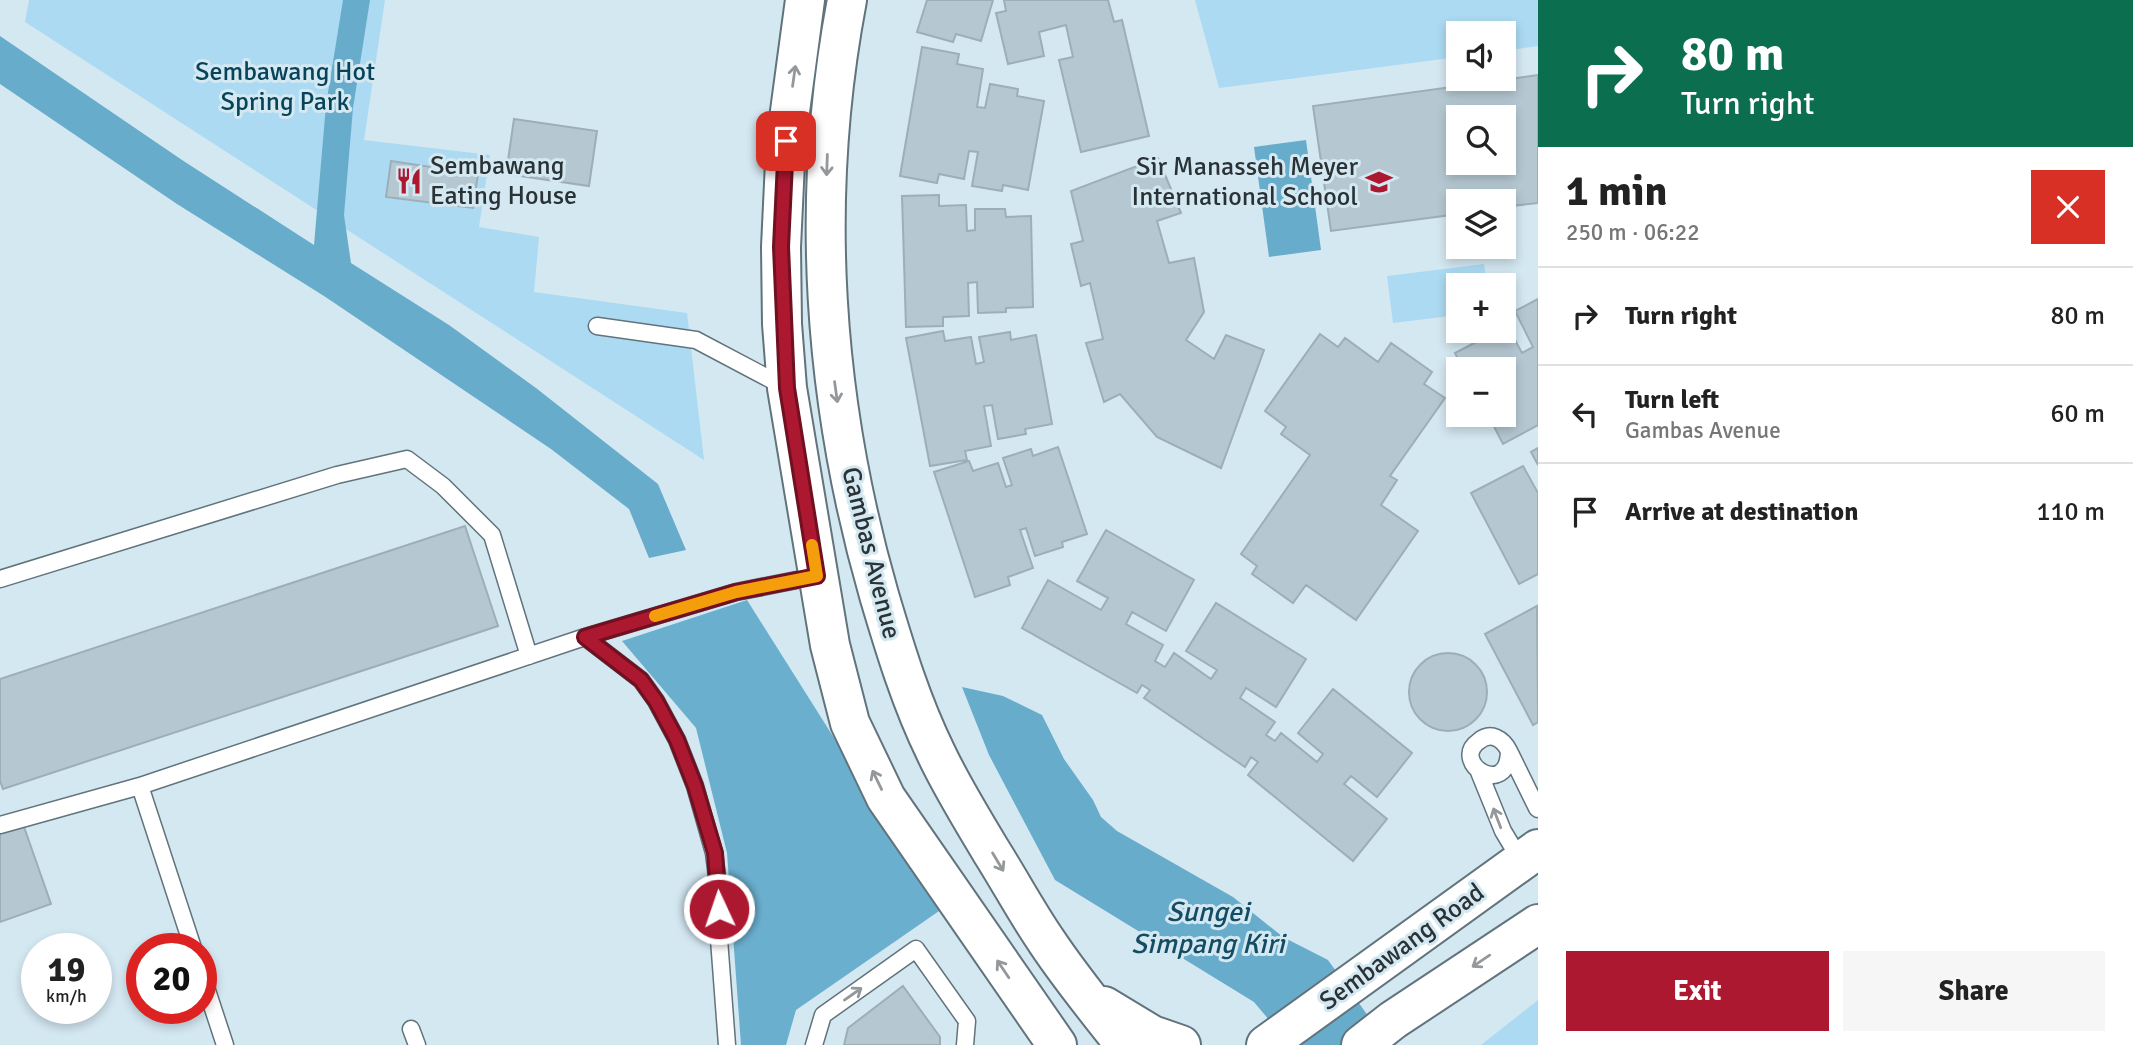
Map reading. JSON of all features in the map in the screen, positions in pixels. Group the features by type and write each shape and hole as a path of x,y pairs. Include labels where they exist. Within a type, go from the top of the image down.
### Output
{"main road":[{"name":"Gambas Avenue","path":"805,0 786,141 781,247 787,388 830,645 850,723 886,798 1034,1030 1057,1045"},
{"name":"Gambas Avenue","path":"847,0 828,141 824,247 830,348 853,500 898,660 936,754 963,804 1047,942 1125,1045"},
{"name":"Sembawang Road","path":"1268,1044 1530,855"},
{"name":"Sembawang Road","path":"1361,1045 1393,1020 1538,924"},
{"path":"1085,994 1152,1035 1181,1045"}],"lane":[{"path":"597,326 696,340 787,388"},
{"path":"0,579 337,475 407,459 443,486 492,535 529,656"},
{"path":"0,825 140,786 585,637 736,592 817,576"},
{"path":"585,637 641,680 677,740 695,786 715,853 726,1045"},
{"path":"1530,855 1503,831 1472,761 1471,752 1481,738 1490,736 1505,743 1538,809"},
{"path":"1479,772 1497,774 1505,769 1509,751"},
{"path":"140,786 189,933"},
{"path":"814,1045 823,1015 916,949 967,1021 965,1045"},
{"path":"217,1021 225,1045"}],"green space":[{"name":"Sembawang Hot Spring Park","path":"29,0 385,0 364,140 490,155 479,227 539,237 534,292 687,313 704,460 25,22"},
{"path":"1195,0 1538,0 1538,46 1516,49 1516,21 1446,21 1446,59 1219,88"},
{"path":"1484,264 1485,273 1446,273 1446,316 1393,323 1387,276"},
{"path":"1538,1000 1538,1045 1481,1045"}],"shaded area":[{"path":"747,600 942,909 796,1010 786,1045 741,1045 727,853 696,728 622,641"}],"water":[{"path":"343,0 370,0 353,108 344,215 351,263 449,325 536,388 658,484 686,550 649,558 629,509 551,449 324,296 177,204 0,84 0,36 182,160 314,245 326,105"},
{"path":"1306,140 1321,250 1269,257 1254,147"},
{"name":"Sungei Simpang Kiri","path":"962,687 1003,696 1042,715 1064,759 1093,800 1101,817 1117,831 1233,897 1283,937 1328,960 1389,1045 1290,1045 1254,1002 1055,880 989,755"}],"building":[{"path":"927,0 993,0 981,41 956,34 953,42 917,32"},
{"path":"1004,0 1108,0 1114,22 1122,20 1149,136 1081,152 1059,60 1073,57 1066,25 1039,32 1044,56 1008,64 996,13 1006,11"},
{"path":"922,47 959,54 957,64 983,69 977,107 985,108 990,84 1018,89 1017,96 1044,101 1028,190 1003,185 1002,191 972,186 978,152 969,151 964,179 939,174 937,183 900,176"},
{"path":"1538,75 1538,203 1516,206 1516,189 1446,189 1446,216 1331,231 1313,106 1446,88 1446,91 1516,91 1516,78"},
{"path":"514,119 597,131 589,186 506,174"},
{"path":"1158,158 1181,213 1157,221 1169,263 1194,258 1204,312 1186,340 1214,359 1226,335 1264,350 1221,468 1157,437 1120,394 1104,402 1086,343 1103,339 1090,283 1081,286 1071,244 1083,241 1071,191"},
{"path":"391,161 478,174 473,208 386,197"},
{"path":"939,195 939,206 966,205 967,231 975,230 975,209 1005,209 1006,217 1031,216 1033,307 978,313 977,282 968,283 969,316 943,317 943,326 906,327 902,196"},
{"path":"1538,299 1538,425 1503,444 1494,427 1516,427 1516,357 1457,357 1455,353 1474,343 1516,342 1522,353 1533,347 1516,310"},
{"path":"943,331 945,341 971,337 976,364 984,362 979,337 1010,332 1011,340 1036,335 1052,424 1025,429 1026,434 998,439 992,405 984,406 991,446 965,451 967,460 930,466 906,338"},
{"path":"1320,334 1338,347 1345,338 1378,362 1391,343 1432,372 1424,384 1445,398 1390,476 1397,480 1381,505 1418,531 1356,620 1306,585 1293,603 1252,574 1257,566 1241,554 1310,455 1281,434 1286,427 1265,411"},
{"path":"1058,447 1087,534 1062,542 1063,547 1035,556 1026,528 1020,530 1033,568 1008,577 1010,585 975,597 934,472 969,461 973,471 998,463 1006,487 1012,485 1003,458 1031,449 1033,456"},
{"path":"1538,448 1538,465 1531,452"},
{"path":"1523,466 1538,493 1538,574 1519,584 1471,493"},
{"path":"465,526 498,626 3,789 0,781 0,679"},
{"path":"1106,530 1194,580 1166,631 1132,612 1126,624 1163,645 1155,661 1165,667 1174,653 1211,679 1217,670 1186,651 1216,603 1306,659 1276,707 1246,688 1240,698 1275,722 1266,735 1275,741 1281,733 1317,762 1323,754 1298,733 1333,689 1412,753 1377,797 1351,776 1344,784 1387,819 1353,861 1248,775 1258,762 1251,757 1245,767 1144,698 1150,690 1142,685 1137,693 1022,628 1048,580 1101,610 1108,598 1077,581"},
{"path":"1537,606 1538,722 1533,725 1485,634"},
{"path":"1448,653 1463,656 1476,664 1484,677 1487,692 1484,707 1476,720 1463,728 1448,731 1433,728 1420,720 1412,707 1409,692 1412,677 1420,664 1433,656"},
{"path":"23,824 51,904 0,922 0,832"},
{"path":"903,986 940,1037 940,1045 844,1045 848,1028"}],"slow traffic":[{"path":"655,616 736,592 817,576 812,545"}],"place":[{"name":"Sembawang Eating House","path":"409,181"},
{"name":"Sir Manasseh Meyer International School","path":"1379,182"}],"route":[{"path":"719,909 715,853 695,786 677,740 641,680 585,637 736,592 817,576 787,388 782,324 781,247 786,141"}]}
